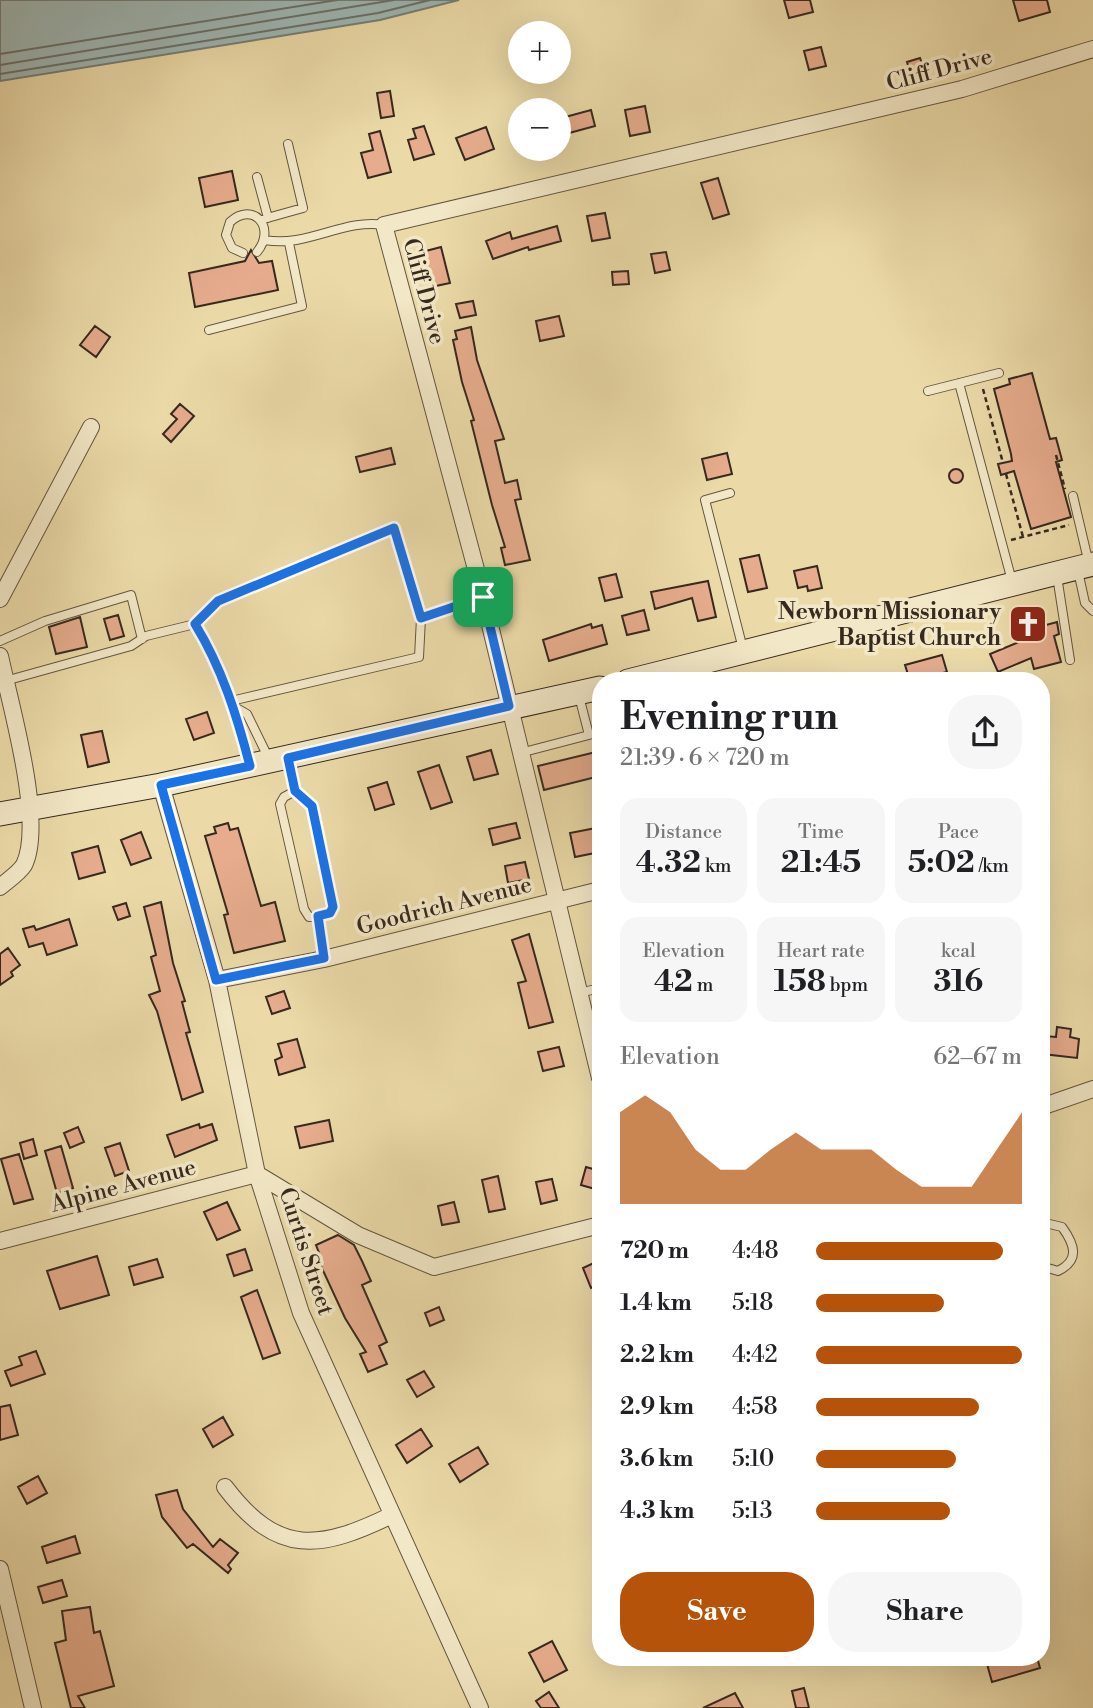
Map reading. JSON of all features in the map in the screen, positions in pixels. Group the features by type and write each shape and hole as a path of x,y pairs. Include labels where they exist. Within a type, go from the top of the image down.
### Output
{"main road":[{"path":"664,672 1079,567"},
{"path":"0,814 161,785 589,690"}],"street":[{"name":"Cliff Drive","path":"592,1046 483,597 384,225 962,89 1093,49"},
{"path":"0,599 91,427"},
{"path":"0,656 31,807 30,848 23,867 0,887"},
{"name":"Curtis Street","path":"161,785 216,980 257,1174 301,1312 480,1708"},
{"name":"Goodrich Avenue","path":"216,980 324,958 592,892"},
{"path":"1050,1104 1093,1089"},
{"path":"257,1174 358,1235 434,1267 592,1227"},
{"name":"Alpine Avenue","path":"0,1241 257,1174"},
{"path":"225,1487 246,1514 268,1529 294,1540 324,1542 350,1535 392,1515"},
{"path":"0,1569 33,1708"}],"lane":[{"path":"243,253 237,252 228,242 230,222 242,215 264,219 303,208 288,144"},
{"path":"257,177 266,232 265,240 257,252"},
{"path":"265,240 289,243 369,223 384,225"},
{"path":"209,330 302,306 289,243"},
{"path":"928,391 999,373"},
{"path":"959,383 1013,584"},
{"path":"730,493 705,500 744,652"},
{"path":"1069,495 1085,603 1093,611"},
{"path":"5,681 131,646 142,639 195,624 218,601 394,528 421,618 419,657 232,704"},
{"path":"1070,660 1079,567"},
{"path":"0,641 46,621 131,595 142,639"},
{"path":"421,618 483,597"},
{"path":"195,624 214,655 232,704 270,761 295,791 312,806 333,907 330,913 318,916 309,917 304,908 280,804 284,797 295,791"},
{"path":"520,753 589,734 589,690"},
{"path":"232,704 247,714 270,761"},
{"path":"318,916 324,958"},
{"path":"579,993 592,990"},
{"path":"1050,1224 1062,1227 1073,1241 1074,1258 1070,1265 1058,1271 1050,1269"}],"path":[{"path":"980,377 1003,463"},
{"path":"1056,455 1069,495"},
{"path":"1006,474 1023,537"},
{"path":"1002,542 1073,521"}],"water":[{"path":"0,0 459,0 380,20 0,81"}],"building":[{"path":"784,0 810,0 813,12 789,18"},
{"path":"1013,0 1047,0 1050,12 1019,21"},
{"path":"821,47 826,66 809,70 804,51"},
{"path":"920,58 926,74 912,78 907,62"},
{"path":"390,91 394,116 381,118 377,93"},
{"path":"645,106 650,132 630,136 625,110"},
{"path":"591,110 595,126 571,133 571,115"},
{"path":"424,126 434,154 414,160 408,140 416,138 413,129"},
{"path":"486,127 494,149 465,160 456,138"},
{"path":"380,131 391,172 368,178 361,153 373,150 369,134"},
{"path":"232,171 238,200 205,207 199,178"},
{"path":"718,178 729,214 713,219 701,183"},
{"path":"605,213 610,238 592,241 587,216"},
{"path":"557,226 561,241 529,250 528,247 493,259 486,241 510,232 512,239"},
{"path":"441,247 450,283 431,287 422,252"},
{"path":"251,250 259,263 272,261 278,290 195,307 189,273 245,261"},
{"path":"666,252 670,270 655,273 651,254"},
{"path":"628,271 629,284 613,285 612,272"},
{"path":"473,301 476,315 460,318 456,304"},
{"path":"559,316 564,336 540,341 536,321"},
{"path":"95,326 110,337 96,357 80,345"},
{"path":"471,327 477,360 504,439 495,441 505,483 517,480 521,499 515,500 530,560 505,565 501,548 505,547 492,505 453,340 457,339 455,331"},
{"path":"1032,373 1050,439 1056,438 1062,460 1056,462 1071,517 1031,529 1014,471 1001,475 998,464 1012,461 994,389 1010,384 1009,379"},
{"path":"180,404 194,416 171,442 163,434 177,419 171,414"},
{"path":"391,448 395,464 360,472 356,457"},
{"path":"727,453 732,474 707,480 702,459"},
{"path":"953,469 959,469 963,476 959,483 953,483 949,479 949,473"},
{"path":"759,555 767,588 748,592 740,559"},
{"path":"817,566 822,588 808,591 807,586 798,588 794,571"},
{"path":"616,574 622,597 605,601 599,578"},
{"path":"708,581 716,617 698,621 692,598 655,609 651,592"},
{"path":"644,610 649,630 627,635 622,616"},
{"path":"118,615 124,636 110,640 104,619"},
{"path":"80,617 87,647 56,654 49,627"},
{"path":"1057,622 1059,634 1054,636 1061,662 1034,669 1031,658 998,672 990,654 1026,639 1024,631"},
{"path":"591,624 592,628 602,625 607,644 549,661 543,640"},
{"path":"942,655 947,672 907,672 905,665"},
{"path":"207,712 214,733 194,740 186,719"},
{"path":"102,731 109,762 88,767 81,735"},
{"path":"491,750 498,774 474,780 467,757"},
{"path":"592,753 592,778 544,790 538,766"},
{"path":"439,765 452,802 431,809 418,772"},
{"path":"387,782 394,804 375,810 368,788"},
{"path":"228,823 230,830 238,828 261,906 275,902 285,941 234,953 224,915 228,914 205,836 216,833 214,827"},
{"path":"516,823 520,838 493,845 489,829"},
{"path":"592,829 592,854 575,857 570,833"},
{"path":"141,832 151,858 131,865 121,840"},
{"path":"98,846 105,872 79,879 72,853"},
{"path":"525,862 529,879 508,883 505,866"},
{"path":"161,902 173,963 185,1001 182,1002 190,1032 186,1033 203,1092 182,1100 157,1011 149,995 160,991 151,957 156,955 144,907"},
{"path":"126,903 130,916 118,920 113,907"},
{"path":"69,919 77,945 47,955 43,943 29,947 23,929 34,926 36,930"},
{"path":"529,934 553,1022 529,1028 518,983 526,981 512,940"},
{"path":"8,948 20,965 11,972 13,976 0,985 0,954"},
{"path":"284,991 290,1008 272,1014 266,997"},
{"path":"1057,1027 1071,1029 1070,1037 1079,1039 1077,1058 1050,1055 1050,1036 1056,1037"},
{"path":"297,1039 305,1067 279,1075 275,1060 282,1057 278,1044"},
{"path":"559,1047 564,1066 543,1071 538,1052"},
{"path":"329,1120 333,1141 300,1148 295,1127"},
{"path":"199,1124 200,1128 212,1124 217,1140 175,1157 167,1135"},
{"path":"78,1127 84,1142 70,1148 64,1133"},
{"path":"33,1139 37,1155 24,1159 20,1143"},
{"path":"120,1143 129,1171 115,1176 105,1148"},
{"path":"61,1146 73,1188 57,1193 45,1151"},
{"path":"19,1154 33,1199 14,1204 1,1159"},
{"path":"586,1167 592,1169 592,1188 581,1185"},
{"path":"498,1176 505,1209 489,1212 482,1180"},
{"path":"552,1179 557,1200 541,1204 536,1182"},
{"path":"227,1202 240,1230 217,1240 204,1212"},
{"path":"454,1202 459,1222 442,1225 438,1206"},
{"path":"338,1235 354,1245 362,1261 371,1281 362,1285 387,1342 379,1346 387,1364 368,1372 360,1354 366,1352 345,1318 320,1264 323,1263 316,1245"},
{"path":"245,1249 252,1270 234,1276 227,1255"},
{"path":"97,1256 109,1295 60,1309 47,1271"},
{"path":"157,1259 163,1277 134,1285 129,1267"},
{"path":"592,1264 591,1288 583,1268"},
{"path":"257,1290 280,1353 263,1359 241,1297"},
{"path":"439,1307 444,1320 430,1326 425,1313"},
{"path":"36,1351 45,1374 11,1386 5,1371 22,1365 19,1357"},
{"path":"424,1371 434,1387 417,1397 407,1380"},
{"path":"10,1405 18,1435 0,1440 0,1407"},
{"path":"223,1417 233,1435 213,1447 203,1429"},
{"path":"421,1429 432,1446 407,1463 396,1445"},
{"path":"478,1447 488,1464 460,1482 449,1464"},
{"path":"38,1476 47,1493 27,1504 18,1487"},
{"path":"177,1490 183,1509 213,1547 220,1539 238,1553 228,1565 231,1569 228,1573 193,1544 187,1548 162,1517 156,1495"},
{"path":"75,1536 80,1553 47,1563 42,1547"},
{"path":"62,1580 67,1596 43,1603 38,1587"},
{"path":"90,1607 94,1633 100,1631 114,1686 78,1696 85,1708 71,1708 55,1643 66,1640 62,1611"},
{"path":"552,1641 567,1670 544,1682 529,1653"},
{"path":"988,1666 1039,1666 1040,1668 992,1682"},
{"path":"804,1688 809,1708 796,1708 792,1691"},
{"path":"549,1692 559,1708 541,1708 536,1701"},
{"path":"735,1693 743,1708 703,1708"}],"place":[{"name":"Newborn Missionary Baptist Church","path":"1028,624"}],"route":[{"path":"394,528 421,618 483,597 509,706 288,758 295,791 312,806 333,907 330,913 318,916 324,958 216,980 161,785 250,766 237,717 214,655 195,624 218,601 394,528"}]}
